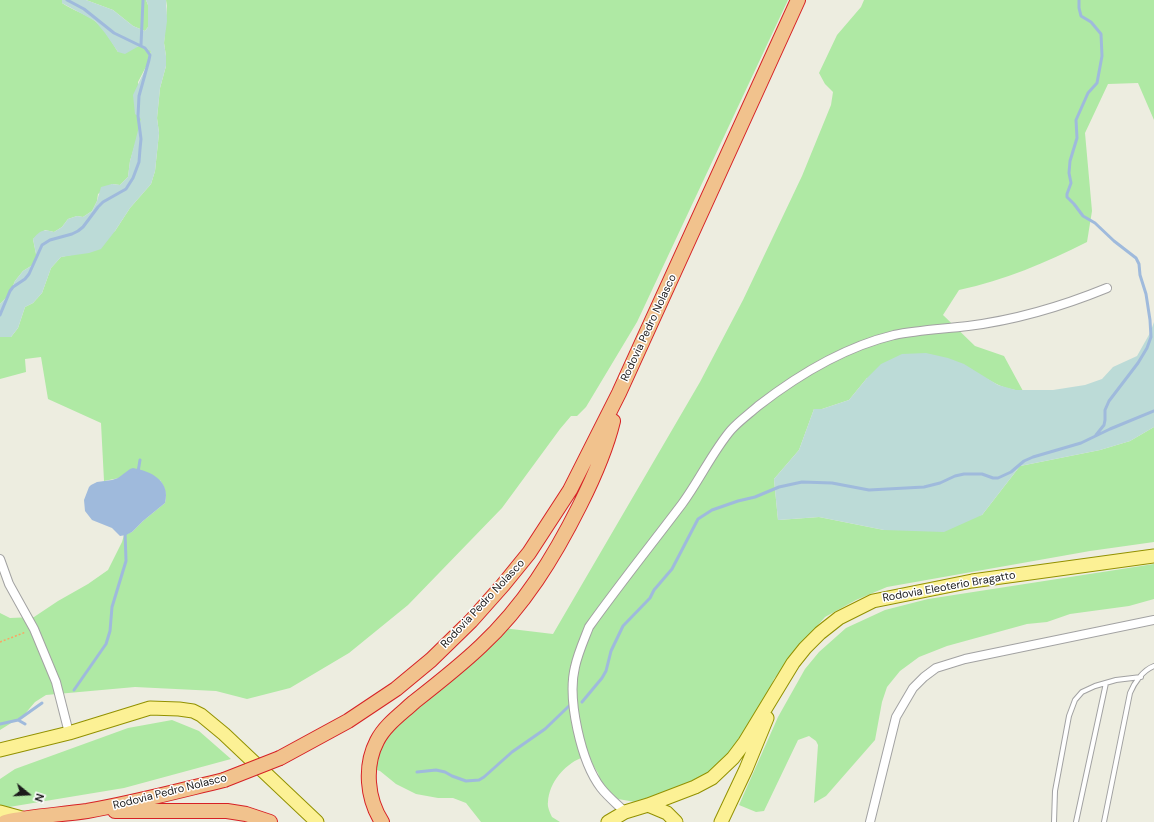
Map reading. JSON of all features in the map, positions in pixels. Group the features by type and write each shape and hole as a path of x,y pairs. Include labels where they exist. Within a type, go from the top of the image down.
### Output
{"highway":[{"name":"Rodovia Pedro Nolasco","path":"5,822 22,818 85,811 136,802 224,780 280,758 348,721 396,689 430,660 471,621 529,553 570,490 619,393 798,0"},
{"path":"382,822 372,801 369,788 371,756 377,741 389,724 482,646 517,608 548,564 590,484 604,450 619,393"},
{"path":"85,811 228,811 246,814 270,822"}],"main road":[{"name":"Rodovia Eleoterio Bragatto","path":"608,822 625,812 648,805 694,787 712,778 733,758 745,742 793,663 820,633 839,618 873,601 972,581 1154,556"},
{"name":"Rodovia Eleoterio Bragatto","path":"721,822 746,769 779,686"},
{"path":"1,751 69,733 150,708 179,709 193,712 201,715 224,734 317,822"},
{"path":"648,805 667,813 676,822"},
{"path":"0,812 22,818"}],"street":[{"path":"625,812 601,788 584,755 575,713 573,687 574,668 589,627 683,502 731,431 776,392 807,371 866,343 894,335 968,326 1022,316 1066,303 1107,288"},
{"path":"0,559 10,584 34,629 56,682 69,733"},
{"path":"870,822 896,717 913,688 924,676 936,668 964,659 1154,620"}],"lane":[{"path":"1104,822 1126,710 1134,684 1149,668 1154,666"},
{"path":"1054,822 1055,792 1069,716 1075,700 1082,692 1095,686 1141,677"},
{"path":"1076,822 1106,683"}],"path":[{"path":"0,642 34,629"}],"green space":[{"path":"0,0 62,0 62,3 99,24 118,52 139,46 151,50 150,59 138,82 141,119 140,128 130,161 128,177 120,185 112,184 98,194 97,201 92,211 83,217 77,216 68,219 62,227 54,232 45,230 33,239 37,259 31,266 23,271 15,281 9,295 0,304"},
{"path":"86,0 146,0 148,5 148,27 145,31 133,26 113,10"},
{"path":"166,0 788,0 637,322 586,407 577,416 571,416 502,508 408,605 349,653 290,688 247,699 216,691 135,687 46,695 35,702 24,715 0,730 0,613 10,618 34,617 88,584 108,570 124,535 132,532 165,503 165,491 160,480 119,478 104,481 101,423 48,399 41,357 25,359 26,372 0,379 0,337 11,337 18,328 25,307 33,303 42,293 51,268 61,257 71,255 115,231 130,208 151,184 155,171 159,133 157,118 160,88 166,66 164,43 167,6"},
{"path":"864,0 1154,0 1154,120 1138,83 1108,84 1085,133 1092,211 1087,242 1056,257 1009,276 959,290 943,315 975,346 1004,356 1023,391 1001,386 982,376 867,378 849,400 822,409 814,409 799,450 774,479 778,520 819,517 884,530 982,515 1020,466 1100,450 1130,441 1154,427 1154,542 1090,551 887,587 856,600 825,617 798,648 774,679 752,731 710,776 647,804 618,799 610,795 602,787 598,773 591,762 581,758 563,770 551,788 548,807 552,817 560,822 481,822 466,803 453,798 438,798 416,794 396,784 380,771 367,767 391,724 503,628 553,634 700,382 743,300 802,176 831,105 833,92 825,84 819,73 837,35 861,7"},
{"path":"1154,564 1154,599 1129,606 1070,614 1047,622 1027,624 947,646 919,657 900,671 887,687 882,702 875,740 826,796 814,803 818,745 816,741 809,736 798,740 764,811 756,812 739,805 778,717 805,669 819,652 846,628 885,610 928,599"},
{"path":"172,720 199,731 231,759 124,788 3,808 0,805 0,779 15,769 128,728"}],"shaded area":[{"path":"62,0 86,0 113,10 133,26 145,31 148,27 148,5 146,0 166,0 167,21 164,43 166,66 160,88 157,118 159,133 155,171 151,184 130,208 101,249 89,253 61,257 51,268 42,293 33,303 25,307 18,328 11,337 0,337 0,304 9,295 15,281 23,271 31,266 37,259 33,239 42,231 54,232 62,227 68,219 77,216 83,217 92,211 101,187 112,184 120,185 128,177 130,161 141,119 135,114 133,95 150,59 151,51 139,46 125,54 118,52 95,21 62,3"},
{"path":"1154,322 1154,427 1130,441 1100,450 1020,466 982,515 944,532 884,530 819,517 778,520 774,479 799,450 814,409 822,409 849,400 881,364 902,354 926,353 948,358 964,364 998,385 1016,390 1053,390 1085,385 1102,379 1113,367 1137,356 1150,333"}],"water":[{"path":"133,468 140,469 158,478 165,489 165,503 132,532 120,536 112,528 92,520 85,511 84,500 91,485 97,482 118,478"}],"waterway":[{"path":"0,315 10,291 29,274 42,245 50,240 72,234 83,227 103,202 126,189 133,178 139,162 141,139 138,116 139,96 150,55 145,48 114,33 84,9 67,0"},
{"path":"141,45 143,0"},
{"path":"1079,0 1081,16 1091,22 1101,34 1102,56 1097,83 1088,93 1076,120 1077,138 1070,161 1069,173 1071,183 1067,197 1083,216 1095,223 1114,241 1136,258 1139,264 1140,275 1146,294 1151,337 1147,348 1138,363 1109,401 1105,410 1104,425 1096,435"},
{"path":"582,702 606,671 611,651 623,626 650,598 654,590 672,569 698,519 712,510 755,497 779,487 802,482 832,483 869,490 924,487 964,474 982,474 993,478 998,478 1011,472 1024,461 1033,457 1081,443 1154,411"},
{"path":"138,472 140,460"},
{"path":"74,690 106,644 110,631 112,607 126,561 125,532"},
{"path":"0,724 18,720 42,703"},
{"path":"417,772 436,770 445,772 466,781 479,780 512,752 545,729 569,706"},
{"path":"18,720 25,724"}]}
